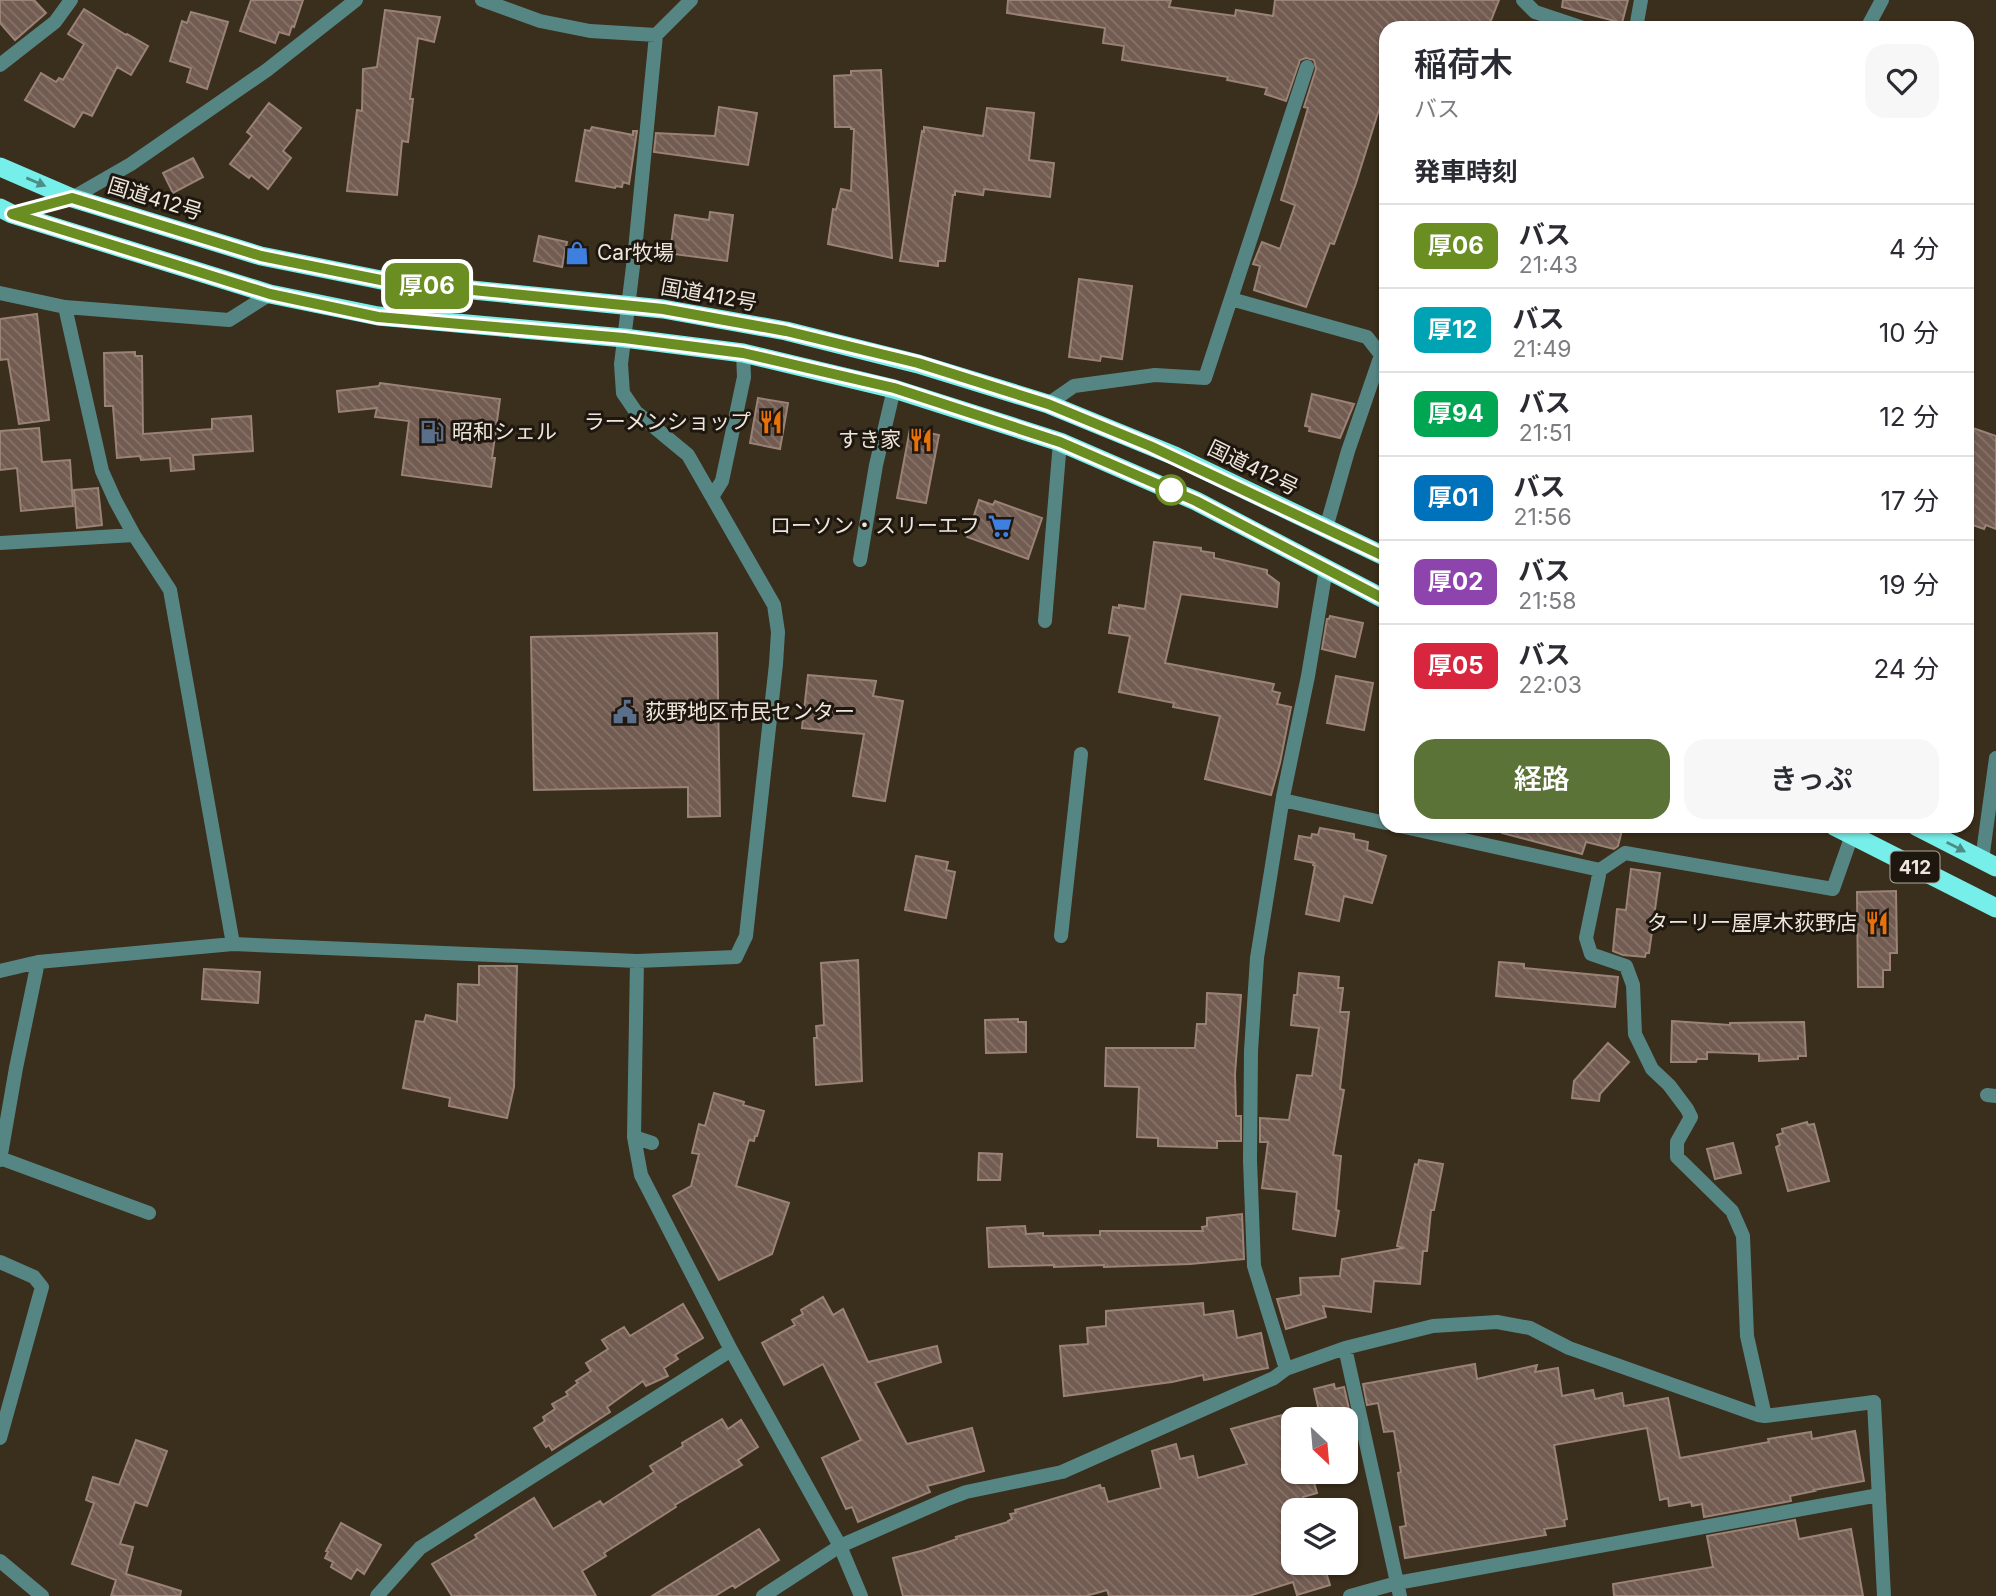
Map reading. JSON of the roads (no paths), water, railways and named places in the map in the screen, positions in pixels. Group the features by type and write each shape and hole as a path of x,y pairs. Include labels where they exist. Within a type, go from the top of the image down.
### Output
{"highway":[{"name":"国道412号","path":"0,167 72,198 261,256 391,282 663,309 786,331 918,363 1048,404 1175,456 1379,554"},
{"path":"4,213 270,294 378,317 624,338 743,353 894,388 1060,442 1196,501 1379,596"},
{"name":"412","path":"1848,833 1996,908"},
{"name":"412","path":"1930,833 1989,863"}],"street":[{"path":"0,65 55,22 71,0"},
{"path":"4,213 72,198 131,164 256,78 356,0"},
{"path":"482,0 540,21 590,31 656,35"},
{"path":"0,971 38,962 233,944 636,961 736,957 746,936 776,664 778,632 774,605 688,455 636,412 624,393 621,364 656,35 691,0"},
{"path":"1523,0 1535,12 1563,21"},
{"path":"1637,21 1641,0"},
{"path":"1871,21 1882,0"},
{"path":"1048,404 1074,386 1155,375 1205,377 1307,67"},
{"path":"0,293 65,307 229,320 270,294"},
{"path":"1231,299 1367,337 1379,350"},
{"path":"65,307 102,471 114,500 170,590 233,944"},
{"path":"712,497 722,481 736,416 744,377 743,353"},
{"path":"1326,528 1348,451 1379,369"},
{"path":"860,559 876,465 894,388"},
{"path":"1045,621 1060,442"},
{"path":"0,543 134,535"},
{"path":"1286,1369 1254,1266 1251,1051 1257,958 1283,797 1308,676 1326,569"},
{"path":"1061,936 1081,754"},
{"path":"1989,863 1996,758"},
{"path":"1283,797 1287,801 1379,821"},
{"path":"1432,833 1600,870"},
{"path":"1765,1416 1747,1336 1743,1236 1732,1212 1677,1157 1677,1142 1691,1118 1669,1085 1652,1069 1635,1034 1633,985 1626,967 1591,954 1586,939 1600,870 1625,853 1833,889 1852,835"},
{"path":"636,961 634,1137 641,1175 731,1350 840,1546 861,1596"},
{"path":"38,962 0,1159 149,1213"},
{"path":"0,1065 16,1068"},
{"path":"634,1137 652,1143"},
{"path":"0,1262 34,1277 42,1287 0,1438"},
{"path":"763,1596 840,1546 966,1492 1062,1472 1274,1378 1286,1369 1345,1348 1433,1326 1497,1322 1530,1328 1569,1348 1758,1415 1874,1402 1884,1596"},
{"path":"1345,1348 1398,1589"},
{"path":"377,1596 420,1548 731,1350"},
{"path":"1350,1596 1398,1589 1879,1495"},
{"path":"0,1561 42,1596"}],"place":[{"name":"Car牧場","path":"577,253"},
{"name":"ラーメンショップ","path":"771,422"},
{"name":"昭和シェル","path":"432,432"},
{"name":"すき家","path":"921,440"},
{"name":"ローソン・スリーエフ","path":"1000,526"},
{"name":"荻野地区市民センター","path":"625,712"},
{"name":"ターリー屋厚木荻野店","path":"1877,923"}]}
